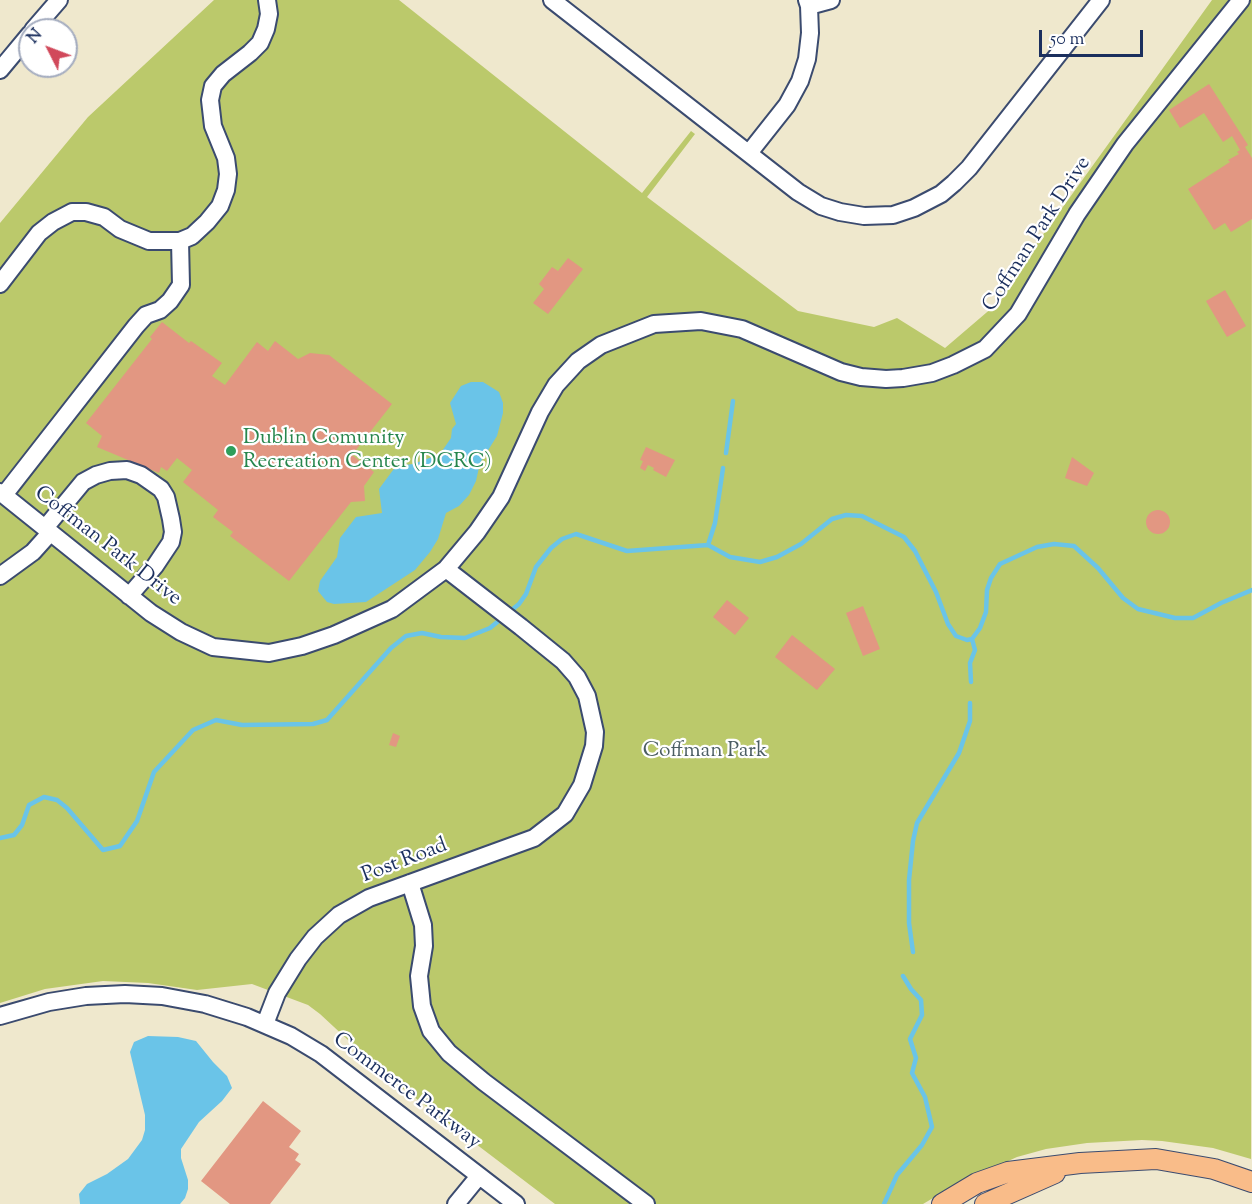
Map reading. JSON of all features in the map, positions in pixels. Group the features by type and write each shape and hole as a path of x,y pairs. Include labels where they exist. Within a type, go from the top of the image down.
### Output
{"main road":[{"path":"942,1204 977,1183 1008,1172 1080,1163 1156,1159 1214,1169 1252,1182"},
{"path":"985,1204 1080,1163"}],"street":[{"path":"43,18 59,0"},
{"path":"0,284 39,233 72,212 86,212 104,218 120,229 149,241 180,241 192,237 207,222 220,206 228,174 226,158 213,126 210,100 213,86 223,74 260,43 269,14 267,0"},
{"path":"552,0 798,192 821,206 864,216 893,215 914,208 941,194 969,168 1101,0"},
{"path":"749,153 787,105 800,81 807,58 810,33 808,3 831,0"},
{"name":"Coffman Park Drive","path":"180,241 181,285 170,301 160,310 147,315 136,326 2,493 129,596 181,632 213,647 269,653 302,646 334,635 392,609 446,569 477,532 501,497 540,412 556,385 578,361 601,345 654,324 682,322 718,324 755,335 841,372 861,377 886,379 932,373 985,349 1018,314 1077,214 1125,144 1241,0"},
{"path":"0,70 18,48"},
{"path":"0,576 33,552 82,482 110,471 127,470 141,475 161,489 166,496 173,532 171,542 155,566 129,596"},
{"name":"Post Road","path":"265,1024 280,988 298,959 315,937 339,915 369,898 534,838 565,814 582,785 594,746 595,732 586,696 577,677 563,661 446,569"},
{"path":"410,883 423,925 424,946 419,976 422,1006 431,1031 449,1053 484,1082 646,1204"},
{"path":"0,1016 49,1002 86,996 125,994 162,996 205,1004 265,1024"},
{"name":"Commerce Parkway","path":"265,1024 321,1054 516,1204"},
{"path":"456,1204 479,1176"}],"green space":[{"name":"Coffman Park","path":"214,0 399,0 642,193 691,131 695,134 647,197 798,311 874,327 897,318 945,348 1000,301 1042,236 1212,0 1252,0 1251,1159 1213,1148 1162,1141 1087,1143 1046,1149 1017,1157 955,1185 923,1204 555,1204 389,1078 308,1005 252,984 197,990 148,983 103,981 45,989 0,1003 0,223 88,117"}],"water":[{"path":"471,382 483,382 499,392 503,403 503,413 497,436 480,463 476,481 469,495 459,506 446,513 438,539 415,570 366,602 334,604 327,602 318,591 320,581 337,557 340,538 356,517 382,513 379,489 396,466 413,464 440,454 451,438 452,429 456,424 450,403 461,386"},
{"path":"148,1036 178,1037 196,1041 227,1076 232,1088 222,1101 199,1122 181,1149 188,1189 180,1204 80,1204 79,1194 87,1184 107,1174 128,1159 142,1140 145,1115 130,1052 134,1042"}],"building":[{"path":"1209,84 1248,145 1245,147 1252,158 1252,219 1231,232 1225,223 1214,230 1188,189 1230,162 1228,160 1239,154 1237,152 1240,150 1232,136 1223,142 1204,113 1180,128 1169,110"},
{"path":"568,258 583,269 548,314 533,303 544,289 539,284 552,267 558,271"},
{"path":"1225,290 1246,326 1227,337 1206,301"},
{"name":"Dublin Comunity Recreation Center (DCRC)","path":"162,322 189,343 191,341 222,363 212,376 225,385 257,342 268,351 275,341 298,359 310,353 329,355 392,404 352,455 374,472 364,486 365,501 351,502 289,581 230,536 233,532 213,517 218,510 183,482 192,470 177,458 167,471 161,467 159,473 97,447 102,436 86,423 152,339 150,337"},
{"path":"646,447 675,460 666,477 648,465 645,471 640,468 643,461 640,460"},
{"path":"1072,457 1094,473 1087,486 1065,478"},
{"path":"1158,510 1167,513 1170,522 1167,531 1158,534 1149,531 1146,522 1149,513"},
{"path":"727,600 749,618 735,635 713,617"},
{"path":"863,606 880,649 863,656 846,613"},
{"path":"792,635 835,669 817,690 775,657"},
{"path":"393,733 400,736 396,747 389,745"},
{"path":"263,1101 301,1131 289,1147 299,1154 295,1160 301,1164 270,1204 230,1204 201,1181"}],"waterway":[{"path":"726,453 733,401"},
{"path":"708,545 715,523 723,468"},
{"path":"0,838 14,835 22,825 29,805 44,797 57,800 67,808 103,850 120,846 137,821 154,772 193,730 216,720 242,725 313,724 327,720 391,648 406,636 422,633 465,638 490,628 519,604 526,594 536,567 551,548 562,539 576,534 627,551 708,545 730,557 760,562 777,557 801,544 832,519 846,515 862,516 904,537 915,551 936,592 948,624 956,636 967,640 972,639 980,628 986,612 987,590 1000,564 1037,547 1054,544 1074,546 1098,568 1123,598 1138,609 1175,618 1193,618 1252,590"},
{"path":"971,682 970,663 975,650 972,639"},
{"path":"913,952 909,923 909,880 917,823 959,753 970,721 970,703"},
{"path":"884,1204 897,1175 922,1145 932,1127 925,1097 912,1073 916,1058 910,1039 922,1015 921,1000 903,976"}],"place":[{"name":"Dublin Comunity Recreation Center (DCRC)","path":"231,451"}]}
